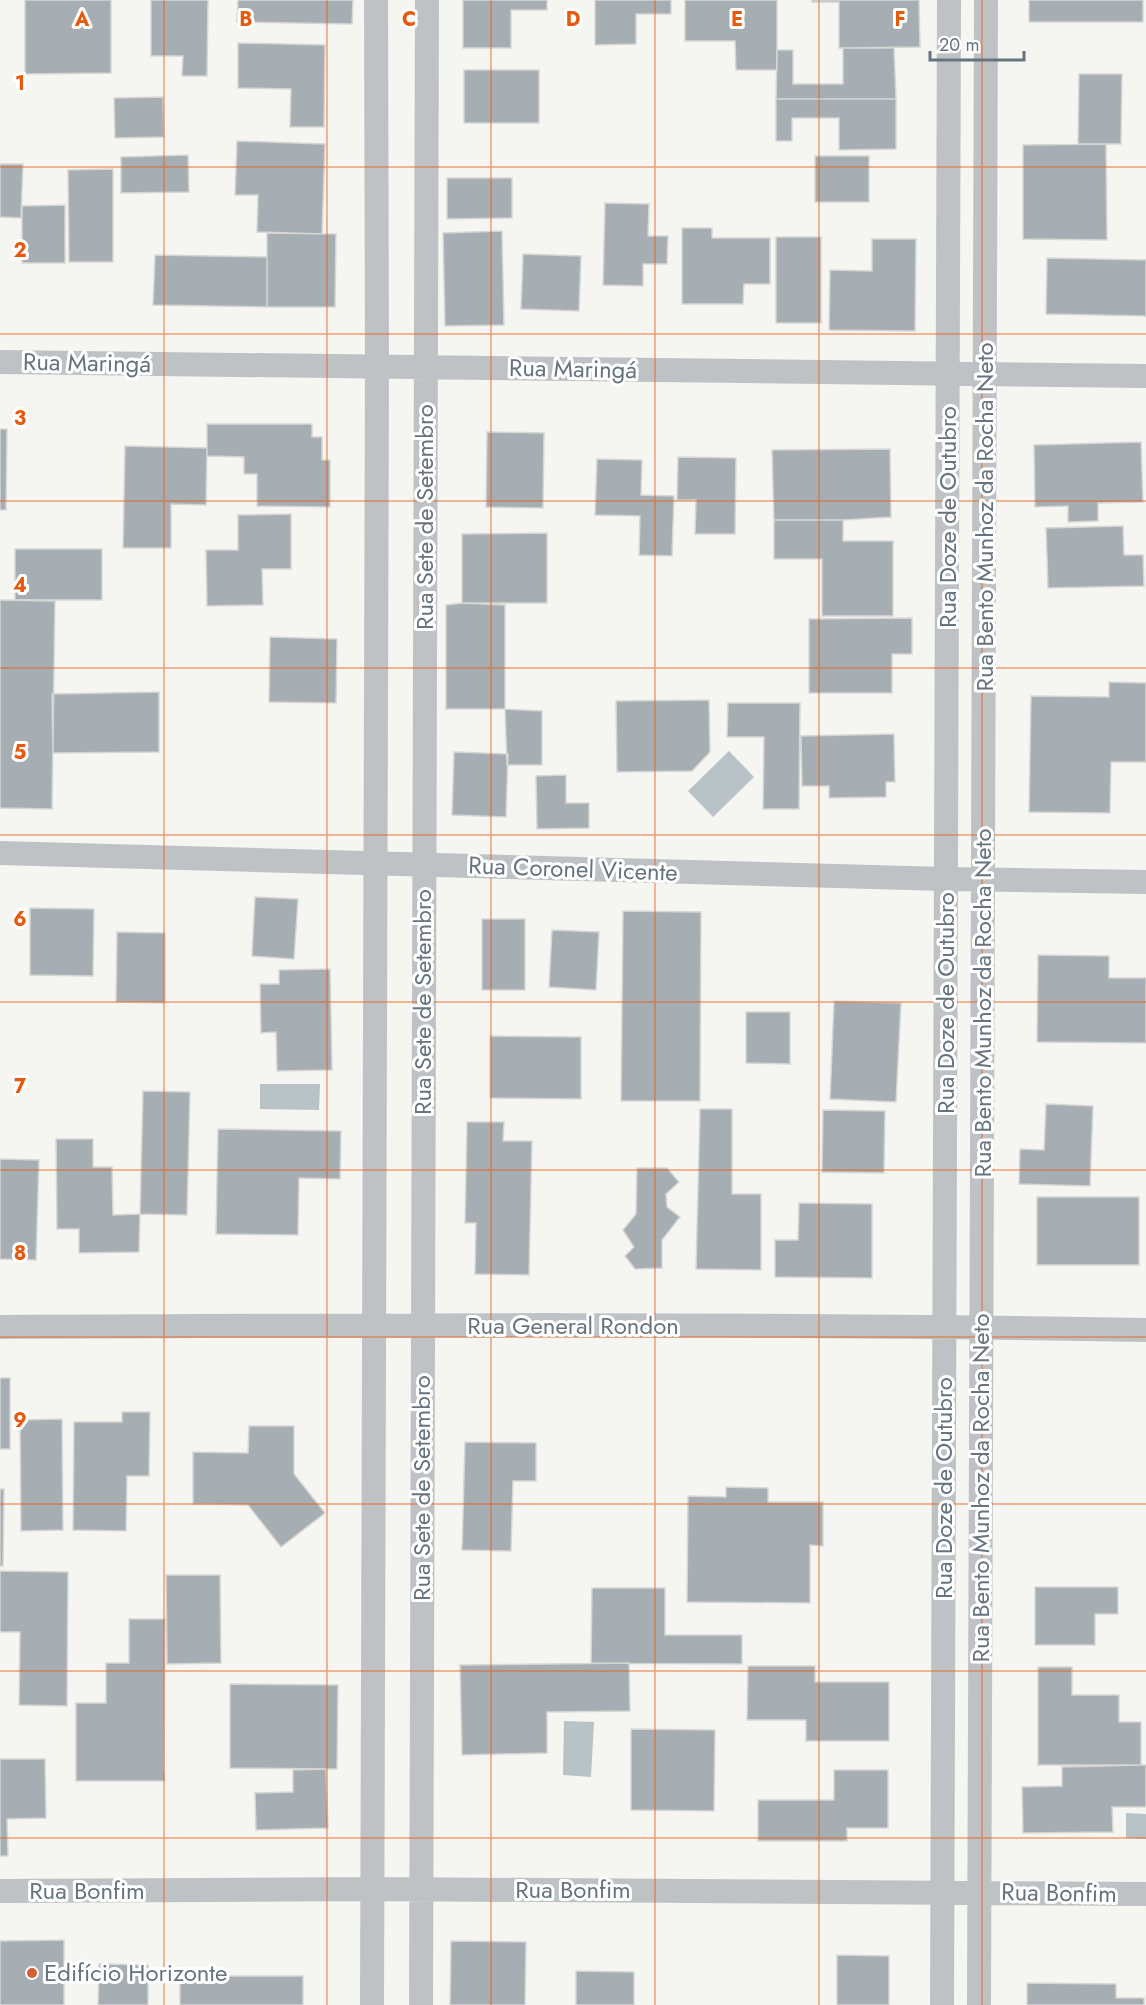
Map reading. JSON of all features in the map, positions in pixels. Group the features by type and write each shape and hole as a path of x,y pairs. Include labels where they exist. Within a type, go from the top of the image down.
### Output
{"street":[{"name":"Rua Sete de Setembro","path":"372,2005 376,0"},
{"name":"Rua Sete de Setembro","path":"421,2005 427,0"},
{"name":"Rua Doze de Outubro","path":"942,2005 949,0"},
{"name":"Rua Bento Munhoz da Rocha Neto","path":"979,2005 987,0"},
{"name":"Rua Maringá","path":"0,362 1146,376"},
{"name":"Rua Coronel Vicente","path":"0,853 946,879 1146,882"},
{"name":"Rua General Rondon","path":"0,1328 422,1325 981,1327 1146,1330"},
{"name":"Rua Bonfim","path":"0,1892 421,1889 1146,1894"}],"shaded area":[{"path":"729,751 754,777 713,817 688,791"},
{"path":"260,1084 320,1084 319,1110 260,1109"},
{"path":"564,1721 594,1722 591,1777 563,1775"},
{"path":"1126,1813 1146,1814 1146,1839 1126,1838"}],"building":[{"path":"25,0 111,0 111,73 25,74"},
{"path":"151,0 208,0 207,76 182,76 183,56 151,56"},
{"path":"238,0 353,0 352,24 237,22"},
{"path":"463,0 547,0 547,10 511,10 511,48 463,48"},
{"path":"595,0 671,0 671,14 636,14 636,44 595,45"},
{"path":"685,0 777,0 777,70 736,70 735,41 685,41"},
{"path":"812,0 919,0 920,47 839,48 839,2 812,2"},
{"path":"1029,0 1143,0 1143,22 1029,22"},
{"path":"238,43 325,45 324,127 290,127 291,89 238,88"},
{"path":"843,48 894,48 896,99 776,99 777,50 793,50 793,84 843,84"},
{"path":"464,70 539,70 539,123 464,123"},
{"path":"1079,74 1122,74 1121,144 1078,144"},
{"path":"163,97 164,137 115,138 114,98"},
{"path":"776,99 896,99 896,149 839,150 839,118 792,118 792,141 776,141"},
{"path":"237,141 325,144 322,234 257,232 258,195 235,195"},
{"path":"1106,144 1107,240 1023,239 1023,145"},
{"path":"188,155 189,192 121,193 121,157"},
{"path":"815,156 869,156 869,202 815,202"},
{"path":"0,164 23,164 21,218 0,217"},
{"path":"113,169 113,262 69,262 68,170"},
{"path":"447,178 512,178 512,218 447,219"},
{"path":"605,203 649,204 648,236 668,236 667,264 643,264 643,286 603,285"},
{"path":"65,205 65,263 22,263 22,206"},
{"path":"682,228 712,228 712,238 770,238 770,284 744,284 743,304 682,304"},
{"path":"502,231 504,325 445,326 443,233"},
{"path":"267,233 336,234 335,307 267,307"},
{"path":"776,237 821,237 821,323 776,323"},
{"path":"872,239 916,239 915,331 829,330 830,270 872,271"},
{"path":"523,254 581,256 579,311 521,309"},
{"path":"155,255 267,257 267,307 153,305"},
{"path":"1047,258 1146,260 1146,316 1046,314"},
{"path":"207,424 312,424 312,437 322,437 322,460 330,460 330,507 257,506 257,474 244,474 244,457 207,456"},
{"path":"0,429 7,429 6,510 0,510"},
{"path":"487,432 544,433 543,508 486,507"},
{"path":"1141,442 1143,502 1098,503 1098,521 1068,522 1068,506 1035,507 1034,445"},
{"path":"125,446 207,448 206,505 171,504 171,548 123,548"},
{"path":"890,449 891,517 774,520 772,450"},
{"path":"678,457 736,458 735,534 695,534 696,500 677,500"},
{"path":"597,459 642,460 641,495 674,496 672,556 639,555 640,516 595,515"},
{"path":"291,514 291,569 262,569 263,605 207,606 206,550 238,550 238,515"},
{"path":"774,520 843,520 843,541 893,541 893,616 822,616 822,559 774,559"},
{"path":"1123,526 1124,555 1143,555 1144,586 1048,588 1046,528"},
{"path":"547,533 547,603 462,603 462,534"},
{"path":"15,549 102,549 102,600 15,600"},
{"path":"0,600 55,601 52,809 0,808"},
{"path":"462,603 505,605 505,709 446,709 446,605"},
{"path":"912,618 912,654 892,654 892,693 809,693 809,619"},
{"path":"270,637 337,639 336,703 269,702"},
{"path":"1109,682 1146,683 1146,762 1111,762 1110,813 1029,812 1031,696 1109,697"},
{"path":"159,692 159,752 53,753 52,694"},
{"path":"709,700 710,752 692,771 617,772 616,701"},
{"path":"728,703 800,703 799,809 763,809 764,737 727,737"},
{"path":"505,709 542,711 542,765 507,765"},
{"path":"894,734 895,782 886,782 886,797 829,798 829,786 802,786 801,736"},
{"path":"454,752 508,754 506,817 452,815"},
{"path":"566,775 566,803 589,803 589,828 537,829 536,776"},
{"path":"255,897 298,899 294,959 252,956"},
{"path":"30,908 94,909 93,976 30,975"},
{"path":"623,911 701,912 700,1101 621,1101"},
{"path":"482,919 525,919 525,990 482,990"},
{"path":"552,930 599,932 596,990 549,987"},
{"path":"117,932 165,933 165,1003 116,1002"},
{"path":"1038,955 1109,956 1109,978 1146,978 1146,1043 1037,1042"},
{"path":"330,969 332,1070 277,1071 276,1032 261,1033 260,984 279,984 279,970"},
{"path":"834,1001 901,1003 896,1102 830,1099"},
{"path":"746,1012 790,1012 790,1064 746,1063"},
{"path":"490,1036 581,1037 581,1099 490,1098"},
{"path":"143,1091 190,1092 187,1215 140,1214"},
{"path":"1046,1104 1093,1106 1090,1186 1019,1184 1020,1149 1044,1150"},
{"path":"700,1109 732,1109 732,1194 761,1194 761,1270 696,1269"},
{"path":"823,1110 885,1111 884,1173 822,1172"},
{"path":"467,1122 504,1122 503,1141 532,1141 529,1275 475,1274 476,1223 465,1223"},
{"path":"218,1129 341,1131 340,1179 299,1178 298,1235 216,1234"},
{"path":"56,1139 93,1139 93,1167 112,1167 113,1215 140,1214 139,1252 79,1253 79,1229 57,1229"},
{"path":"0,1159 39,1160 36,1260 0,1259"},
{"path":"637,1168 667,1168 679,1182 666,1194 667,1207 680,1217 662,1240 662,1268 635,1269 625,1256 634,1247 623,1230 636,1214"},
{"path":"1037,1197 1139,1197 1139,1265 1037,1265"},
{"path":"799,1203 872,1204 872,1278 775,1277 775,1240 798,1240"},
{"path":"0,1378 10,1378 10,1449 0,1449"},
{"path":"122,1412 150,1412 149,1476 127,1476 126,1531 73,1530 74,1422 122,1422"},
{"path":"62,1419 63,1530 21,1531 20,1420"},
{"path":"249,1426 294,1426 294,1474 325,1513 281,1547 248,1505 193,1504 193,1452 248,1453"},
{"path":"465,1442 536,1443 536,1481 513,1481 511,1551 462,1550"},
{"path":"726,1487 768,1488 768,1502 823,1502 823,1546 810,1545 810,1603 687,1602 688,1496 726,1497"},
{"path":"0,1489 4,1489 3,1566 0,1566"},
{"path":"0,1571 68,1572 67,1706 19,1705 20,1632 0,1632"},
{"path":"166,1575 220,1575 221,1663 167,1664"},
{"path":"1035,1587 1118,1587 1118,1614 1095,1614 1095,1645 1035,1645"},
{"path":"592,1588 665,1588 665,1635 742,1635 742,1664 591,1663"},
{"path":"129,1619 165,1619 165,1781 76,1781 76,1703 106,1703 106,1663 129,1663"},
{"path":"629,1663 630,1711 547,1712 547,1753 462,1755 460,1665"},
{"path":"748,1666 815,1666 815,1682 889,1682 889,1741 806,1741 806,1720 747,1720"},
{"path":"1038,1667 1072,1667 1072,1695 1119,1695 1119,1722 1141,1722 1141,1765 1038,1765"},
{"path":"230,1684 338,1685 337,1769 230,1768"},
{"path":"631,1729 715,1730 714,1811 631,1810"},
{"path":"0,1759 45,1759 46,1818 7,1819 8,1856 0,1856"},
{"path":"1146,1765 1146,1807 1112,1807 1113,1832 1023,1833 1022,1787 1062,1786 1062,1767"},
{"path":"326,1769 328,1828 256,1830 255,1793 293,1792 293,1770"},
{"path":"834,1770 888,1770 888,1828 847,1828 847,1841 758,1841 758,1800 834,1800"},
{"name":"Edifício Horizonte","path":"64,1940 64,2005 0,2005 0,1941"},
{"path":"451,1941 526,1942 525,2005 450,2005"},
{"path":"837,1955 889,1956 889,2005 837,2005"},
{"path":"99,1964 148,1965 148,2005 98,2005"},
{"path":"576,1971 634,1972 634,2005 576,2005"},
{"path":"180,1976 303,1976 303,2005 180,2005"},
{"path":"1027,1983 1116,1984 1116,1998 1144,1998 1144,2005 1027,2005"}],"place":[{"name":"Edifício Horizonte","path":"32,1973"}]}
